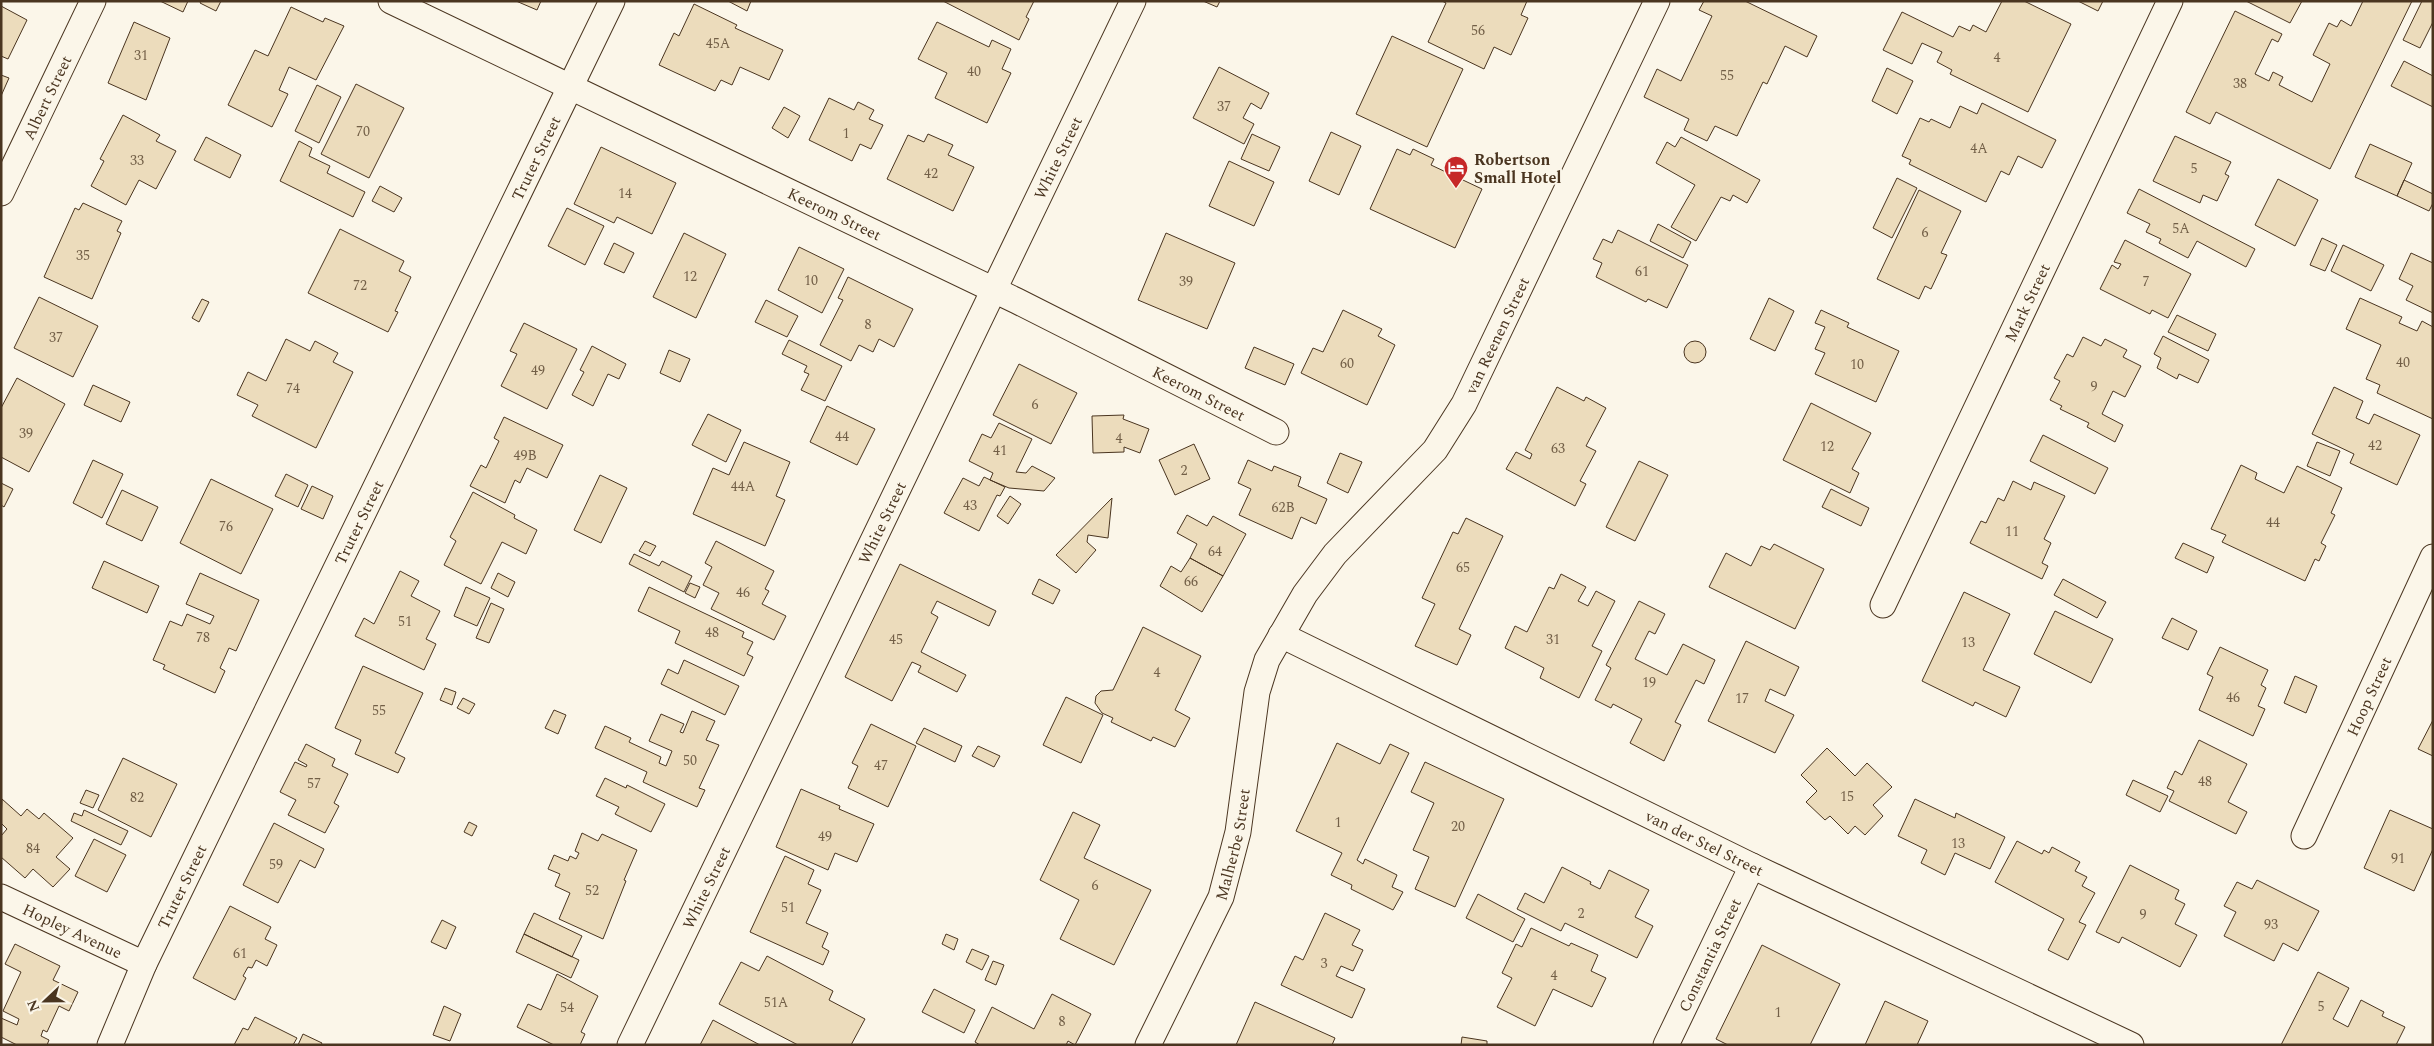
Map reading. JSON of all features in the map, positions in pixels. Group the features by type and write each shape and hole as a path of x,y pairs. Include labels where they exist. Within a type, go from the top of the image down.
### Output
{"street":[{"name":"Albert Street","path":"1,193 93,1"},
{"name":"Keerom Street","path":"391,1 994,291 1276,432"},
{"name":"Truter Street","path":"110,1045 144,964 612,1"},
{"name":"White Street","path":"630,1045 1133,1"},
{"name":"van Reenen Street","path":"1282,635 1305,594 1335,554 1436,450 1464,404 1657,1"},
{"name":"Mark Street","path":"1883,605 2170,1"},
{"name":"Hoop Street","path":"2304,836 2433,557"},
{"name":"van der Stel Street","path":"1282,635 1752,866 2131,1045"},
{"name":"Malherbe Street","path":"1148,1045 1221,897 1238,832 1257,692 1267,660 1282,635"},
{"name":"Constantia Street","path":"1666,1045 1752,866"},
{"name":"Hopley Avenue","path":"1,897 144,964"}],"building":[{"path":"160,1 188,1 183,12"},
{"path":"201,1 221,1 216,11 200,3"},
{"path":"516,1 541,1 537,10"},
{"path":"728,1 751,1 747,11"},
{"path":"943,1 1034,1 1026,17 1029,19 1019,40"},
{"path":"1203,1 1220,1 1217,7"},
{"path":"1442,1 1527,1 1521,15 1528,18 1511,55 1494,47 1484,69 1428,42 1446,3"},
{"path":"1704,1 1745,1 1817,36 1807,57 1785,46 1767,84 1763,82 1737,136 1715,126 1707,141 1684,130 1689,119 1644,97 1657,69 1681,81 1712,16 1699,10"},
{"path":"2002,1 2024,1 2071,24 2028,112 1950,74 1952,70 1937,62 1942,52 1922,43 1912,64 1883,50 1902,12 1953,37 1959,26 1970,31 1973,25 1986,32"},
{"path":"2078,1 2103,1 2098,11"},
{"path":"2246,1 2302,1 2290,23"},
{"path":"2363,1 2412,1 2330,169 2216,112 2210,124 2186,112 2235,11 2282,34 2278,42 2272,39 2255,74 2269,81 2273,72 2283,77 2279,85 2312,102 2330,64 2313,55 2329,23 2337,27 2341,20 2351,26"},
{"path":"2422,1 2433,1 2433,22 2420,48 2403,40"},
{"path":"694,4 737,25 735,28 783,50 769,80 740,67 732,85 721,80 715,91 659,65 674,33 679,36"},
{"path":"1,6 27,20 8,59 1,56"},
{"path":"291,7 323,22 325,18 344,26 316,80 289,67 279,90 288,94 272,127 228,105 255,50 268,56"},
{"path":"134,22 170,38 146,100 108,83"},
{"path":"937,22 989,47 992,40 1011,49 1002,69 1011,73 987,123 935,98 947,73 918,59"},
{"path":"1392,36 1463,69 1427,147 1356,114"},
{"path":"2404,61 2433,76 2433,107 2391,86"},
{"path":"1219,67 1269,93 1261,109 1251,103 1243,118 1254,124 1244,144 1193,118"},
{"path":"1887,68 1913,81 1897,114 1872,101"},
{"path":"1,75 9,78 1,96"},
{"path":"356,84 404,108 369,178 321,154"},
{"path":"317,85 341,97 319,143 295,131"},
{"path":"829,98 854,110 858,102 874,110 869,119 883,125 871,149 860,144 852,161 809,140"},
{"path":"1982,103 2056,140 2042,168 2018,156 2009,175 2001,171 1986,202 1909,164 1911,160 1902,156 1920,118 1929,122 1931,119 1950,128 1960,106 1977,114"},
{"path":"784,107 800,116 788,138 772,128"},
{"path":"123,115 160,135 156,141 176,151 156,189 139,180 126,205 91,186 104,161 100,159"},
{"path":"1331,132 1361,146 1339,195 1309,181"},
{"path":"928,134 953,145 948,155 974,167 953,211 887,179 908,135 924,142"},
{"path":"1252,134 1280,147 1269,171 1241,159"},
{"path":"2175,136 2231,162 2225,174 2229,176 2217,201 2203,195 2200,203 2153,181"},
{"path":"206,137 241,155 230,178 194,160"},
{"path":"1681,137 1760,180 1747,203 1733,195 1730,201 1721,197 1696,241 1671,227 1695,185 1656,163 1667,142 1675,147"},
{"path":"299,141 312,148 309,156 330,166 327,173 365,192 353,217 280,181"},
{"path":"2370,144 2412,163 2397,196 2355,177"},
{"path":"601,147 676,183 652,234 617,217 614,223 574,204"},
{"path":"1397,149 1410,155 1413,149 1434,159 1431,165 1482,189 1455,248 1370,209"},
{"path":"1229,161 1274,182 1254,226 1209,206"},
{"path":"1897,178 1917,188 1892,238 1873,228"},
{"path":"2278,179 2318,200 2295,246 2255,225"},
{"path":"2404,180 2433,194 2433,203 2429,211 2397,196"},
{"path":"380,186 402,198 394,212 372,201"},
{"path":"2139,189 2255,249 2246,267 2197,241 2188,258 2159,243 2161,239 2146,232 2150,224 2127,213"},
{"path":"1919,190 1961,211 1941,253 1947,255 1931,289 1925,286 1919,299 1877,279"},
{"path":"83,203 122,221 117,231 121,233 92,299 44,277 75,208 79,210"},
{"path":"567,208 604,226 585,265 548,246"},
{"path":"1658,224 1691,242 1683,258 1650,241"},
{"path":"340,229 404,261 399,271 411,277 395,311 398,312 388,332 308,293"},
{"path":"1618,230 1688,265 1667,308 1648,299 1646,302 1596,277 1602,263 1593,259 1603,239 1612,243"},
{"path":"684,233 726,254 696,318 653,297"},
{"path":"1166,233 1235,263 1207,329 1138,300"},
{"path":"2322,238 2337,245 2325,271 2310,265"},
{"path":"2125,240 2191,274 2168,318 2152,310 2150,314 2100,289 2112,265 2118,269 2121,264 2114,262"},
{"path":"614,243 634,253 624,273 604,264"},
{"path":"2343,245 2384,265 2371,291 2331,271"},
{"path":"799,247 844,269 822,313 778,290"},
{"path":"2411,253 2433,263 2433,313 2406,300 2413,286 2399,279"},
{"path":"848,277 913,309 894,347 879,339 873,352 859,345 851,361 820,345 843,300 838,298"},
{"path":"39,297 98,326 73,377 14,348"},
{"path":"1769,298 1794,311 1775,351 1750,339"},
{"path":"2360,298 2402,317 2399,323 2417,331 2422,321 2433,327 2433,419 2377,393 2380,385 2366,379 2381,345 2346,329"},
{"path":"202,299 209,302 199,322 192,318"},
{"path":"766,300 798,316 787,337 755,322"},
{"path":"1343,310 1382,329 1378,336 1395,345 1367,405 1301,373 1313,348 1323,352"},
{"path":"1821,310 1849,323 1847,327 1899,351 1876,402 1815,374 1825,353 1815,349 1825,327 1815,323"},
{"path":"2177,315 2216,334 2208,351 2168,332"},
{"path":"524,323 577,349 547,409 501,386 517,354 510,351"},
{"path":"2163,336 2209,360 2198,383 2179,374 2177,379 2157,368 2161,358 2154,354"},
{"path":"2083,337 2101,346 2105,339 2127,350 2123,357 2141,366 2125,397 2113,391 2102,414 2123,425 2115,442 2087,427 2089,423 2060,409 2062,406 2050,400 2060,381 2054,378 2067,354 2073,357"},
{"path":"286,339 310,351 315,341 338,353 333,362 353,372 316,448 252,416 258,405 237,395 248,372 266,381"},
{"path":"789,340 842,366 825,401 801,390 809,374 804,372 807,366 782,354"},
{"path":"1695,341 1703,344 1706,352 1703,360 1695,363 1687,360 1684,352 1687,344"},
{"path":"592,346 626,364 619,379 608,374 593,406 572,395 584,372 580,370"},
{"path":"1254,347 1294,364 1285,385 1245,368"},
{"path":"669,350 690,359 680,382 660,373"},
{"path":"1019,364 1077,393 1051,444 993,415"},
{"path":"17,378 65,404 29,472 1,457 1,408"},
{"path":"93,385 130,402 121,422 84,405"},
{"path":"1557,387 1584,401 1586,397 1606,408 1586,446 1596,451 1580,481 1586,484 1575,506 1506,469 1516,452 1530,459 1532,454 1525,450"},
{"path":"2334,387 2363,401 2356,418 2369,424 2374,414 2420,435 2397,485 2350,463 2354,454 2312,434"},
{"path":"1811,403 1871,433 1852,469 1859,473 1850,493 1783,460"},
{"path":"827,406 875,429 857,465 810,442"},
{"path":"708,414 741,430 726,462 692,445"},
{"path":"1124,415 1123,419 1149,429 1140,453 1124,447 1124,452 1093,453 1092,416"},
{"path":"504,417 563,445 547,478 527,468 520,483 515,480 505,503 470,486 481,465 486,468 499,441 494,438"},
{"path":"999,423 1032,439 1016,472 1026,473 1032,466 1055,478 1044,491 1009,488 990,480 993,473 969,461 982,434 991,438"},
{"path":"2043,435 2108,468 2095,494 2030,461"},
{"path":"744,442 790,462 776,496 785,500 765,546 693,514 713,468 729,475"},
{"path":"2317,442 2340,451 2330,476 2307,466"},
{"path":"1194,444 1210,479 1175,495 1159,460"},
{"path":"1340,453 1362,462 1348,493 1327,483"},
{"path":"93,460 123,474 102,518 73,503"},
{"path":"1248,460 1272,471 1274,466 1301,477 1298,486 1327,499 1316,524 1301,517 1292,539 1239,515 1251,489 1238,483"},
{"path":"1639,461 1668,475 1635,541 1606,527"},
{"path":"2241,465 2257,473 2255,479 2284,493 2297,466 2342,488 2331,513 2335,515 2321,543 2326,546 2319,561 2315,559 2305,581 2222,542 2226,535 2211,529"},
{"path":"286,474 308,485 298,507 275,496"},
{"path":"600,475 627,488 601,543 574,530"},
{"path":"984,477 1005,487 1000,496 997,495 979,531 944,513 963,478 979,486"},
{"path":"211,479 273,509 241,574 180,543"},
{"path":"2013,481 2031,490 2034,482 2065,496 2044,539 2051,543 2042,563 2048,566 2042,579 1970,543 1981,521 1986,523 1998,498 2004,501"},
{"path":"1,483 13,489 4,507 1,505"},
{"path":"312,486 333,496 323,519 301,509"},
{"path":"1831,489 1869,508 1861,526 1822,507"},
{"path":"122,490 158,507 142,541 106,524"},
{"path":"473,492 515,515 514,518 537,530 526,554 502,542 481,584 444,565 456,541 450,537"},
{"path":"1010,496 1021,504 1008,524 997,516"},
{"path":"1112,498 1108,538 1088,535 1087,542 1096,550 1076,573 1056,555"},
{"path":"1187,515 1207,526 1213,516 1246,534 1223,576 1190,558 1197,544 1177,533"},
{"path":"1466,518 1503,536 1459,629 1471,635 1457,665 1415,646 1435,604 1422,598 1453,532 1458,534"},
{"path":"645,541 656,546 650,556 639,551"},
{"path":"716,541 774,571 765,589 769,591 762,604 786,616 774,640 711,609 719,593 703,585 712,567 705,563"},
{"path":"2183,543 2214,557 2207,573 2175,558"},
{"path":"1774,544 1824,569 1795,629 1709,587 1726,553 1751,566 1761,546 1770,550"},
{"path":"634,554 659,566 662,561 692,576 684,592 629,564"},
{"path":"1190,558 1223,576 1202,612 1160,586 1171,566 1181,572"},
{"path":"104,561 159,586 147,613 92,588"},
{"path":"900,564 996,611 989,626 937,601 931,613 938,617 921,652 966,675 957,692 918,672 921,666 912,662 892,701 845,677"},
{"path":"400,571 419,581 411,596 440,611 426,639 436,644 424,670 355,636 364,618 374,624"},
{"path":"200,573 259,600 236,651 229,648 220,668 225,671 215,693 163,669 165,665 153,660 170,621 182,626 187,614 210,624 214,616 186,604"},
{"path":"498,573 515,582 508,597 491,588"},
{"path":"1561,574 1586,587 1578,601 1588,606 1596,591 1615,601 1592,646 1602,651 1579,698 1540,678 1544,668 1505,648 1515,626 1527,632 1549,587 1554,589"},
{"path":"1039,579 1060,590 1053,604 1032,594"},
{"path":"2063,579 2106,602 2097,618 2054,595"},
{"path":"690,583 700,587 695,598 685,593"},
{"path":"466,587 490,598 477,626 454,616"},
{"path":"649,587 744,632 742,637 753,642 747,654 753,657 744,676 675,643 680,631 638,611"},
{"path":"1964,592 2010,614 1983,670 2020,687 2006,717 1975,702 1973,706 1922,681"},
{"path":"1639,601 1665,614 1655,634 1649,631 1635,659 1667,675 1683,644 1715,660 1704,684 1696,680 1675,722 1681,725 1664,761 1630,743 1642,719 1613,704 1611,708 1595,700 1611,668 1606,665"},
{"path":"491,603 504,609 489,643 476,638"},
{"path":"2055,611 2113,639 2091,683 2034,654"},
{"path":"2172,618 2197,631 2188,650 2162,638"},
{"path":"1143,627 1201,656 1175,710 1190,718 1175,747 1153,737 1151,741 1111,722 1113,718 1102,713 1095,703 1096,696 1101,691 1113,690"},
{"path":"1746,641 1799,667 1785,696 1770,689 1765,701 1794,715 1775,753 1708,721"},
{"path":"2220,647 2268,670 2261,685 2266,688 2258,706 2265,709 2253,736 2199,710 2213,677 2207,674"},
{"path":"684,660 739,686 725,715 661,684 668,669 678,674"},
{"path":"363,666 423,693 395,753 405,758 398,773 355,754 361,740 335,728"},
{"path":"2295,676 2317,686 2306,713 2284,703"},
{"path":"445,688 456,692 452,705 440,700"},
{"path":"1066,697 1103,715 1081,763 1043,745"},
{"path":"463,698 475,704 469,714 457,708"},
{"path":"554,710 566,715 558,734 545,728"},
{"path":"692,711 715,721 706,740 719,745 699,788 705,790 697,807 643,782 647,772 595,748 605,726 631,738 629,742 661,757 659,763 666,766 672,751 649,741 661,714 684,724 680,732 683,733"},
{"path":"2433,720 2433,756 2418,749"},
{"path":"871,724 916,746 888,807 848,788 858,766 852,763"},
{"path":"924,728 962,746 955,762 916,743"},
{"path":"2199,740 2247,764 2228,802 2247,812 2236,834 2169,801 2174,791 2167,788 2175,771 2182,775"},
{"path":"1337,743 1380,764 1390,744 1409,753 1357,860 1363,864 1365,859 1397,875 1392,887 1403,892 1393,910 1351,889 1352,885 1331,875 1342,853 1296,831"},
{"path":"306,744 335,759 332,766 348,774 334,803 339,806 325,833 288,815 296,800 280,792 295,762 306,767 307,765 298,760"},
{"path":"978,746 1000,756 994,767 972,756"},
{"path":"1827,748 1855,776 1867,763 1892,787 1873,805 1883,816 1865,835 1855,826 1848,834 1830,816 1825,820 1806,802 1817,791 1801,775"},
{"path":"123,758 177,784 151,837 98,810"},
{"path":"1425,762 1504,799 1455,907 1415,889 1429,857 1413,850 1434,803 1411,792"},
{"path":"605,778 626,788 627,785 665,804 651,832 615,814 619,807 596,796"},
{"path":"2133,780 2168,796 2160,812 2126,795"},
{"path":"801,789 840,806 839,809 874,824 857,862 835,853 828,870 776,847"},
{"path":"86,790 99,795 93,808 80,803"},
{"path":"2,799 21,816 27,809 39,819 44,813 73,838 56,857 70,869 53,887 33,869 25,878 1,857 1,836 7,829 1,823"},
{"path":"1915,799 1955,818 1956,813 2005,837 1990,869 1955,853 1945,875 1921,863 1927,850 1898,836"},
{"path":"84,810 128,831 121,845 71,821 74,813 82,816"},
{"path":"2390,810 2433,829 2433,849 2414,891 2364,868"},
{"path":"1073,812 1100,825 1084,858 1151,890 1114,965 1060,939 1079,900 1040,880"},
{"path":"469,822 477,826 472,836 464,832"},
{"path":"274,823 324,849 315,868 300,860 278,903 243,885"},
{"path":"582,833 598,841 602,834 637,850 603,939 559,919 570,893 555,886 560,874 548,869 554,855 568,861 570,856 576,859 579,853 575,851"},
{"path":"94,839 126,855 107,892 75,876"},
{"path":"2017,841 2042,854 2044,850 2049,853 2052,847 2080,862 2075,871 2087,877 2082,886 2095,893 2079,922 2086,925 2068,960 2048,950 2064,919 1995,882"},
{"path":"785,856 814,870 808,884 821,890 806,923 828,933 822,947 829,951 823,965 750,932"},
{"path":"2130,865 2179,890 2175,899 2185,904 2175,924 2197,935 2180,967 2122,937 2119,943 2096,932"},
{"path":"1562,867 1591,882 1590,884 1600,889 1609,870 1649,890 1635,917 1653,926 1637,958 1565,923 1561,931 1517,909 1525,893 1544,903"},
{"path":"2257,880 2319,911 2298,951 2283,943 2274,961 2224,936 2236,912 2224,906 2237,882 2252,889"},
{"path":"1478,894 1525,919 1513,942 1466,918"},
{"path":"230,906 271,927 265,939 277,945 267,966 256,960 252,968 248,967 243,976 246,978 235,1000 193,978"},
{"path":"534,913 582,936 572,957 524,934"},
{"path":"1325,913 1360,930 1352,945 1363,950 1353,971 1341,966 1336,976 1365,989 1352,1018 1281,985 1295,956 1303,960"},
{"path":"442,920 456,927 446,949 431,942"},
{"path":"1531,928 1569,946 1571,943 1598,955 1591,971 1606,978 1592,1007 1553,989 1535,1026 1497,1007 1512,978 1502,973 1516,944 1522,947"},
{"path":"524,934 579,960 571,978 516,952"},
{"path":"946,934 958,939 954,950 942,944"},
{"path":"15,944 60,966 53,980 78,992 69,1011 59,1006 47,1032 43,1030 41,1036 49,1040 47,1045 17,1045 1,1037 1,1018 17,1025 19,1019 3,1011 21,972 5,964"},
{"path":"1762,945 1840,984 1810,1045 1728,1045 1716,1039"},
{"path":"972,949 989,956 982,970 966,962"},
{"path":"767,956 833,991 829,1000 865,1019 851,1045 798,1045 719,1004 741,962 759,971"},
{"path":"993,961 1004,965 996,985 985,980"},
{"path":"2318,972 2349,988 2333,1019 2348,1027 2361,1000 2384,1012 2382,1016 2405,1027 2396,1045 2281,1045"},
{"path":"557,974 598,996 581,1032 585,1034 580,1045 554,1045 517,1027 528,1004 541,1010"},
{"path":"934,989 975,1010 964,1033 922,1012"},
{"path":"1052,994 1091,1014 1075,1045 1068,1041 1066,1045 980,1045 975,1042 992,1007 1034,1029"},
{"path":"1885,1001 1928,1021 1917,1045 1865,1045"},
{"path":"1255,1002 1335,1038 1332,1045 1236,1045"},
{"path":"444,1006 461,1014 450,1041 433,1035"},
{"path":"255,1017 297,1038 293,1045 234,1045 243,1028 248,1030"},
{"path":"713,1020 760,1045 700,1045"},
{"path":"303,1034 322,1043 321,1045 298,1045"},
{"path":"1462,1037 1487,1041 1487,1045 1461,1045"}],"place":[{"name":"Robertson Small Hotel","path":"1456,189"}]}
